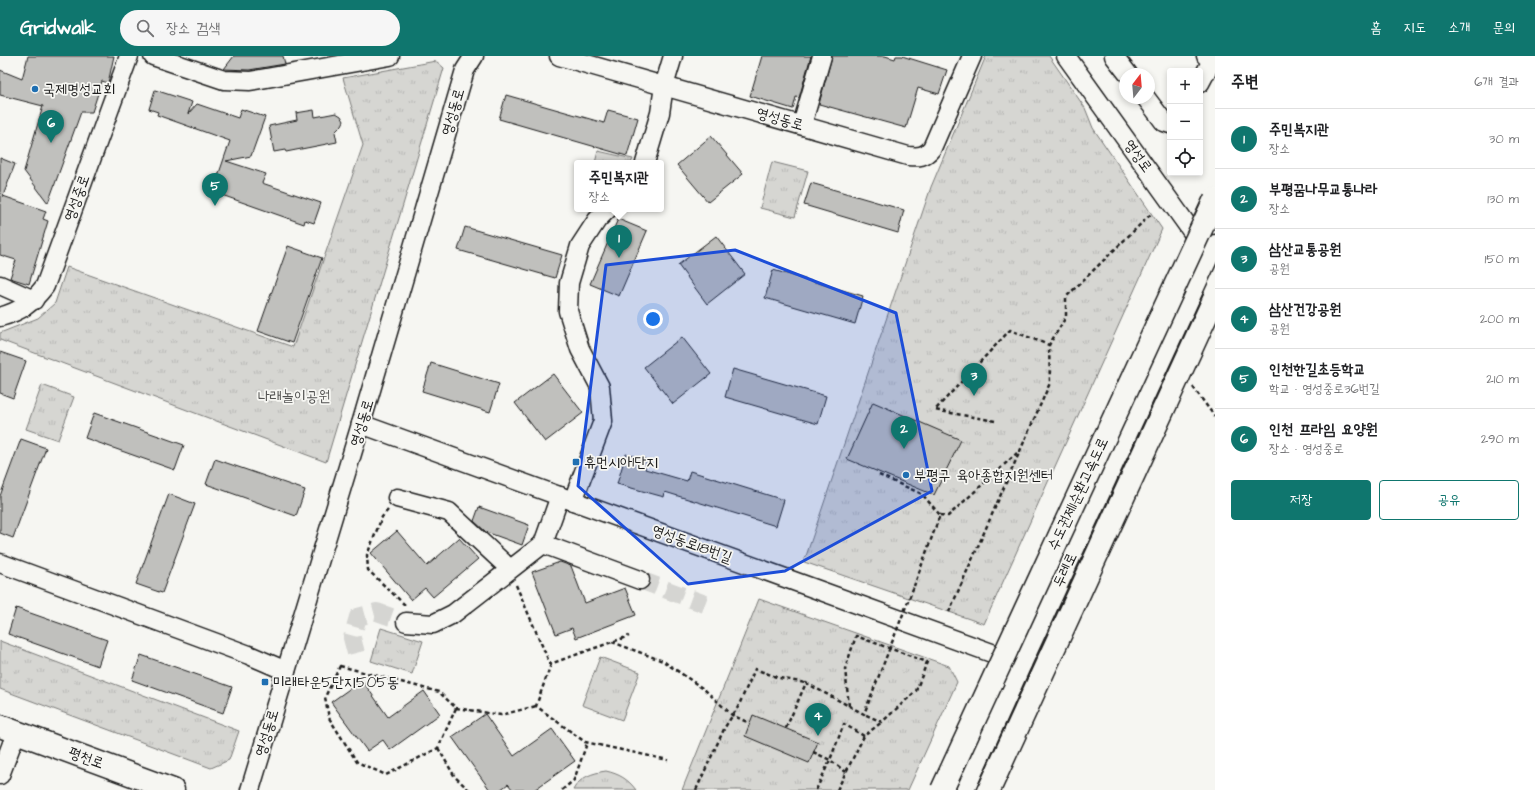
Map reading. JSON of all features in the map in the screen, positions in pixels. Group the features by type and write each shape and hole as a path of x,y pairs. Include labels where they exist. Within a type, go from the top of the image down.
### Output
{"main road":[{"name":"수도권제1순환고속도로","path":"942,790 1215,199"},
{"path":"989,790 1215,297"},
{"name":"평천로","path":"8,729 173,790"}],"street":[{"name":"영성중로","path":"0,317 24,308 34,300 45,286 129,56"},
{"path":"153,56 224,80 250,81 390,56"},
{"name":"영성동로","path":"250,790 362,424 465,70 474,56"},
{"name":"영성동로","path":"559,56 583,59 664,86 908,156 920,157 928,154 932,148 968,57"},
{"path":"646,160 660,113 664,86 673,56"},
{"path":"802,125 822,56"},
{"name":"영성로","path":"1066,56 1212,250"},
{"path":"1114,56 1123,68"},
{"path":"1203,77 1209,66 1210,59 1206,56"},
{"path":"1150,104 1164,122 1167,123"},
{"path":"408,616 433,624 452,614 543,544 567,498 603,421 600,387 580,349 568,311 569,283 580,246 597,220 605,212"},
{"name":"두레로","path":"966,790 1022,664 1212,250"},
{"path":"0,285 34,300"},
{"name":"영성동로18번길","path":"362,424 1022,664"},
{"path":"397,498 449,512 510,569"},
{"path":"543,544 640,580"},
{"path":"0,563 249,655 286,671"},
{"path":"0,775 8,729"}],"path":[{"path":"949,612 1050,383 1049,345 1066,317 1066,297 1152,214"},
{"path":"995,421 935,410 1010,330 1049,345"},
{"path":"879,475 922,494 940,515 948,516 1019,452"},
{"path":"397,498 382,516 367,555 368,570 408,616"},
{"path":"864,714 890,650 940,515"},
{"path":"510,569 551,664 536,706"},
{"path":"551,664 629,636"},
{"path":"837,790 864,736 916,691 926,662 856,636 845,669 849,706"},
{"path":"612,642 663,661 705,690 732,715 749,723"},
{"path":"456,708 438,748 386,774 357,762 329,718 325,697 340,666 439,692 456,708 501,714 536,706 587,743 668,760"},
{"path":"696,790 725,727 755,669 779,678 806,683 882,722"},
{"path":"786,728 806,683"},
{"path":"816,790 844,724 864,736"},
{"path":"562,790 574,780 587,743"},
{"path":"438,748 455,778 469,790"},
{"path":"813,752 830,760 846,772"}],"highlighted area":[{"path":"735,250 896,313 932,491 785,571 688,584 578,486 606,265"}],"green space":[{"path":"986,56 1049,56 1085,108 1093,128 1162,229 984,624 804,562 931,187"},
{"name":"나래놀이공원","path":"436,61 444,68 326,462 0,340 0,333 38,318 55,303 67,267 293,347 363,145 343,78"},
{"path":"598,151 633,159 632,160 596,160"},
{"path":"772,162 808,171 795,217 760,208"},
{"path":"42,385 74,397 58,440 26,429"},
{"path":"759,599 949,666 957,682 908,790 682,790"},
{"path":"381,628 423,641 412,674 371,661"},
{"path":"0,641 239,731 229,760 211,768 0,689"},
{"path":"600,657 640,672 622,720 582,705"},
{"path":"606,771 623,778 636,790 573,790 579,782 587,776"}],"building":[{"path":"28,56 114,56 108,83 102,81 92,112 81,112 48,203 24,171 43,106 0,95 0,70 22,79"},
{"path":"234,56 283,56 285,64 249,70 224,69"},
{"path":"762,56 811,56 799,98 796,97 793,109 750,96"},
{"path":"832,56 885,56 895,59 896,56 902,56 947,70 939,94 918,88 906,128 819,104"},
{"path":"155,90 192,102 188,114 197,104 238,118 241,109 265,117 251,156 226,161 266,174 262,183 321,203 314,223 305,220 304,224 216,193 220,180 217,179 230,141 157,115 158,112 149,109"},
{"path":"506,95 604,123 608,110 638,118 627,156 499,119"},
{"path":"314,110 315,117 336,113 341,116 344,121 335,132 337,142 286,152 285,150 274,152 269,126 297,120 296,113"},
{"path":"711,136 743,174 708,202 677,165"},
{"path":"0,158 15,164 3,196 46,211 43,219 48,221 29,284 10,278 16,260 0,255"},
{"path":"811,183 904,210 898,233 804,205"},
{"path":"618,219 647,231 619,296 590,284"},
{"path":"465,227 562,255 555,278 458,250"},
{"path":"716,236 745,274 707,304 678,265"},
{"path":"288,246 322,258 292,343 258,331"},
{"path":"773,270 863,296 855,324 765,298"},
{"path":"682,337 711,374 673,404 644,367"},
{"path":"0,352 26,361 13,398 0,393"},
{"path":"431,363 499,384 490,412 422,391"},
{"path":"733,369 826,396 818,424 725,397"},
{"path":"553,374 583,413 545,442 515,403"},
{"path":"873,402 961,440 934,495 847,459"},
{"path":"94,413 184,445 175,470 85,438"},
{"path":"21,439 46,448 13,538 0,533 0,496"},
{"path":"626,454 648,460 645,469 687,481 690,471 784,500 776,526 665,492 664,497 617,484"},
{"path":"215,459 305,490 296,516 206,484"},
{"path":"169,494 195,504 162,593 136,584"},
{"path":"479,507 529,525 522,545 486,532 474,521"},
{"path":"397,531 427,566 459,538 478,559 433,597 425,588 411,600 371,553"},
{"path":"560,562 571,566 585,603 625,588 636,615 576,638 572,628 556,634 532,572"},
{"path":"16,608 107,640 98,666 8,634"},
{"path":"141,655 232,687 223,713 132,680"},
{"path":"362,680 388,717 424,691 440,714 390,750 383,740 367,751 331,702"},
{"path":"485,714 514,756 552,729 575,761 534,790 513,790 508,784 500,790 490,790 452,737"},
{"path":"753,715 818,742 809,763 745,736"}],"tunnel":[{"path":"640,580 705,604"},
{"path":"356,653 352,638 358,617 377,612 406,622"}],"place":[{"name":"국제명성교회","path":"35,89"},
{"name":"인천 프라임 요양원","path":"51,143"},
{"name":"인천한길초등학교","path":"215,206"},
{"name":"주민복지관","path":"619,258"},
{"name":"삼산교통공원","path":"974,396"},
{"name":"부평꿈나무교통나라","path":"904,449"},
{"name":"휴먼시아1단지","path":"576,462"},
{"name":"부평구 육아종합지원센터","path":"906,475"},
{"name":"미래타운5단지505동","path":"265,682"},
{"name":"삼산건강공원","path":"818,736"}]}
